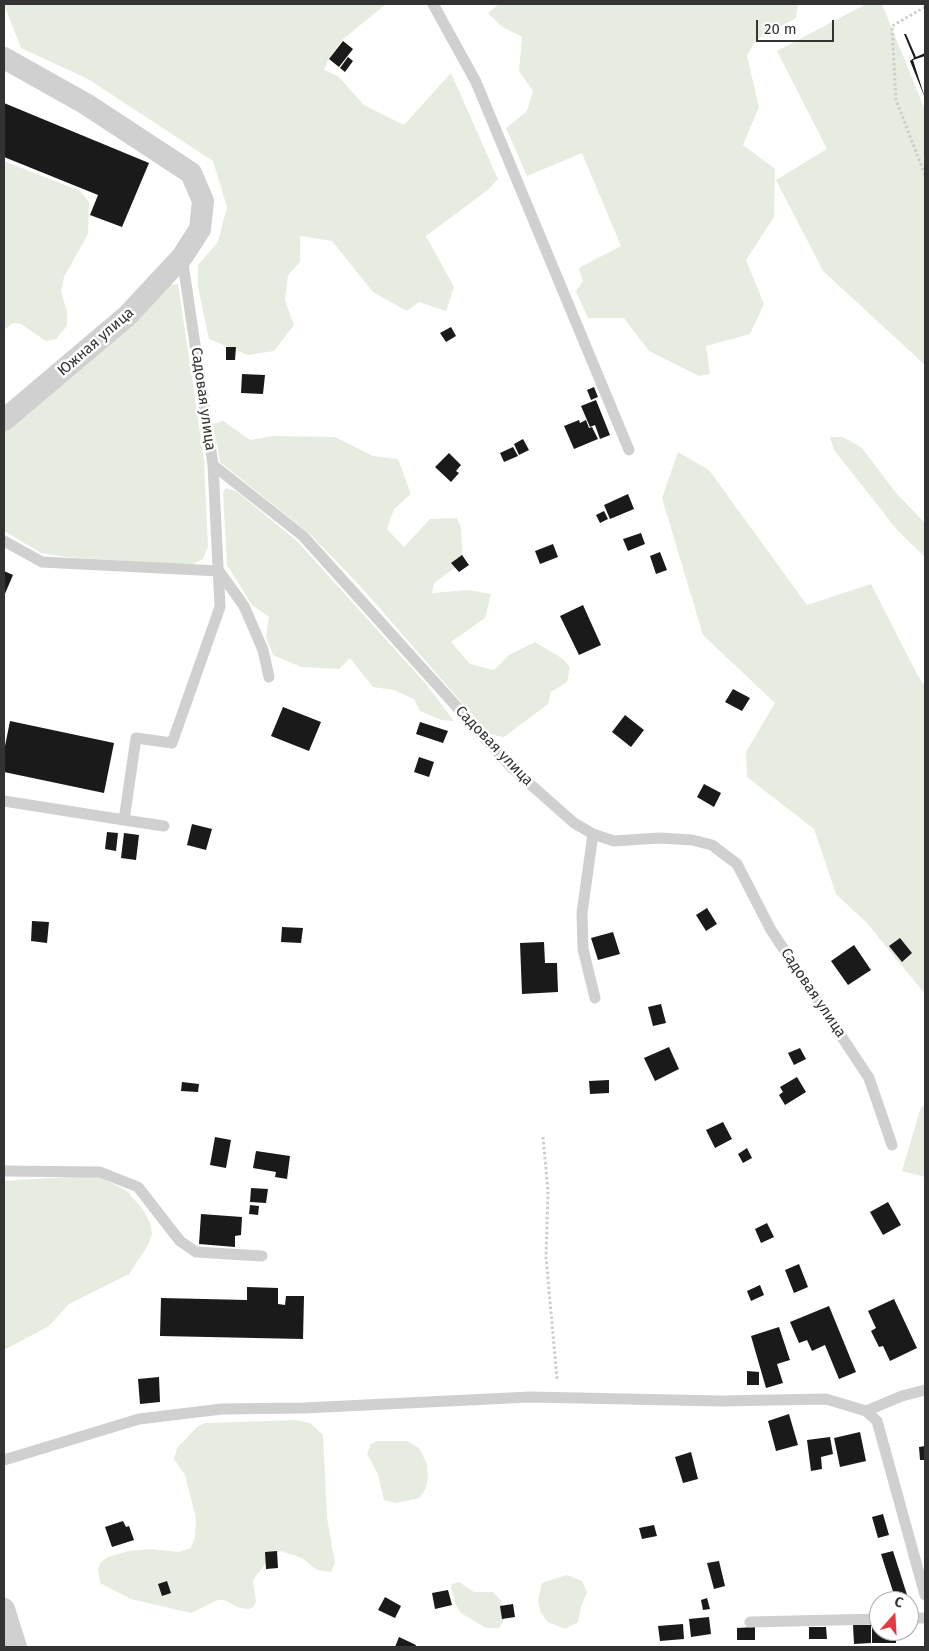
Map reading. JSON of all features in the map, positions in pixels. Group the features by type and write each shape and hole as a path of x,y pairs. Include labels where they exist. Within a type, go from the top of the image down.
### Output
{"street":[{"name":"Южная улица","path":"4,58 86,104 191,173 203,201 200,229 182,257 127,316 4,420"},
{"path":"4,1609 16,1647"}],"lane":[{"path":"433,4 476,82 629,450"},
{"name":"Садовая улица","path":"182,257 213,464 303,536 511,767 574,823 593,834 614,841 658,838 692,840 712,845 737,864 771,930 869,1078 892,1146"},
{"path":"124,820 136,738 172,743 220,607 213,464"},
{"path":"4,541 42,562 219,571"},
{"path":"219,571 244,606 263,650 269,677"},
{"path":"4,801 164,826"},
{"path":"593,834 582,913 582,949 595,998"},
{"path":"4,1171 100,1172 138,1186 180,1241 196,1252 262,1256"},
{"path":"866,1411 902,1396 925,1390"},
{"path":"4,1460 139,1419 203,1411 304,1408 530,1396 722,1401 826,1399 866,1411 877,1422 925,1595"},
{"path":"750,1622 869,1619"}],"path":[{"path":"925,6 892,26 896,100 925,175"},
{"path":"543,1137 548,1191 546,1257 558,1397"}],"shaded area":[{"path":"6,4 386,4 342,40 328,60 324,70 338,76 364,105 404,125 451,73 498,179 489,189 426,236 454,287 446,311 419,302 407,311 373,292 332,241 300,236 300,262 288,275 285,300 294,325 274,351 248,355 209,339 198,287 198,265 218,242 227,207 213,161 88,79 21,48 5,7"},
{"path":"499,4 798,4 796,18 756,40 747,56 759,107 743,145 775,169 774,217 746,260 764,304 750,334 706,346 710,374 699,376 649,351 624,318 588,318 576,291 583,281 579,268 621,246 582,153 527,176 506,128 527,111 533,91 519,71 522,37 501,26 488,13"},
{"path":"866,4 882,4 925,110 925,365 823,271 776,180 827,149 777,51"},
{"path":"4,161 80,191 89,202 88,234 64,277 61,291 67,312 67,326 56,339 46,341 21,324 13,323 4,330"},
{"path":"178,284 204,460 208,547 203,559 191,565 66,557 41,553 4,531 4,430 169,285"},
{"path":"223,421 250,440 272,436 335,437 373,456 398,459 411,494 394,509 387,529 404,547 430,519 457,518 461,528 463,562 434,583 432,593 468,590 491,594 485,618 451,642 470,664 494,670 509,655 535,642 563,659 570,667 567,682 551,692 548,704 504,737 489,734 362,588 311,535 220,462 213,424"},
{"path":"830,437 843,437 862,448 896,493 925,523 925,557 898,531 834,450"},
{"path":"678,452 709,470 807,605 871,584 918,676 925,686 925,994 867,923 836,894 814,829 747,777 746,752 775,703 703,635 662,498"},
{"path":"226,488 236,491 298,542 426,684 454,721 441,720 420,711 414,699 394,690 373,687 350,658 339,669 301,667 273,655 266,637 269,617 252,605 227,565 223,492"},
{"path":"925,1105 925,1177 902,1171 921,1107"},
{"path":"82,1176 100,1177 127,1191 144,1211 150,1223 152,1234 148,1245 129,1274 69,1304 49,1326 4,1350 4,1181"},
{"path":"297,1420 310,1423 323,1435 327,1518 335,1563 331,1572 317,1570 302,1558 281,1551 272,1555 253,1580 256,1601 254,1607 249,1609 240,1608 224,1600 218,1600 191,1613 131,1599 100,1583 98,1569 101,1562 108,1557 129,1551 150,1549 179,1552 191,1548 195,1536 196,1518 185,1475 174,1459 177,1448 198,1426 206,1423"},
{"path":"377,1441 407,1441 419,1448 427,1464 428,1479 425,1490 419,1498 396,1503 384,1500 378,1474 367,1454 371,1444"},
{"path":"567,1575 582,1581 587,1592 578,1622 565,1629 548,1622 541,1613 538,1600 542,1583"},
{"path":"459,1582 474,1592 493,1592 499,1598 505,1611 504,1620 499,1628 486,1628 461,1613 456,1605 451,1587 452,1584"}],"building":[{"path":"904,34 906,34 916,57 925,53 925,56 913,60 925,98 910,61 914,58"},
{"path":"343,41 353,49 339,67 329,59"},
{"path":"348,57 353,61 345,72 340,68"},
{"path":"4,103 149,163 122,227 90,215 98,195 4,157"},
{"path":"451,327 456,336 446,342 440,333"},
{"path":"226,347 236,347 235,360 226,360"},
{"path":"242,374 265,375 263,394 241,393"},
{"path":"594,387 598,397 591,400 587,390"},
{"path":"596,400 610,435 600,439 595,425 590,427 581,406"},
{"path":"579,420 580,423 586,420 589,428 592,427 598,439 574,449 564,426"},
{"path":"523,439 529,450 519,455 514,444"},
{"path":"513,447 518,456 504,462 500,453"},
{"path":"449,453 461,465 456,471 459,473 451,482 435,467"},
{"path":"628,494 634,509 610,519 604,505"},
{"path":"604,511 608,519 600,523 596,515"},
{"path":"641,533 645,544 628,551 623,539"},
{"path":"553,544 558,557 540,564 535,551"},
{"path":"660,552 667,570 656,574 650,556"},
{"path":"462,555 469,565 459,572 451,563"},
{"path":"4,571 13,575 4,596"},
{"path":"583,605 601,645 579,655 560,616"},
{"path":"733,689 750,698 742,711 725,702"},
{"path":"283,707 321,722 309,751 271,736"},
{"path":"625,715 644,730 631,747 612,732"},
{"path":"10,721 114,743 104,793 4,772 4,751"},
{"path":"420,722 448,731 443,743 416,734"},
{"path":"419,757 434,762 429,777 414,772"},
{"path":"704,784 721,793 714,807 697,797"},
{"path":"192,824 212,829 206,850 187,845"},
{"path":"107,832 118,833 116,851 105,849"},
{"path":"124,833 139,835 136,860 121,858"},
{"path":"707,908 717,924 706,931 696,915"},
{"path":"32,921 49,922 47,943 31,941"},
{"path":"282,927 303,928 301,943 281,942"},
{"path":"613,932 620,954 598,960 591,938"},
{"path":"900,938 912,953 902,962 889,946"},
{"path":"544,942 545,963 557,963 558,992 522,994 520,943"},
{"path":"854,945 871,970 848,985 831,961"},
{"path":"661,1004 666,1023 653,1026 648,1007"},
{"path":"669,1047 679,1069 655,1081 644,1058"},
{"path":"800,1048 806,1059 794,1065 788,1053"},
{"path":"797,1077 806,1092 785,1105 779,1095 783,1092 780,1087"},
{"path":"609,1080 609,1093 590,1094 589,1081"},
{"path":"182,1082 199,1084 198,1092 181,1091"},
{"path":"723,1122 732,1139 715,1148 706,1130"},
{"path":"215,1137 231,1140 226,1168 210,1165"},
{"path":"747,1148 752,1158 743,1163 738,1154"},
{"path":"256,1151 290,1156 287,1179 275,1177 276,1172 253,1168"},
{"path":"251,1188 268,1189 266,1203 250,1202"},
{"path":"888,1202 901,1225 883,1235 870,1212"},
{"path":"250,1205 259,1206 258,1215 249,1214"},
{"path":"201,1214 242,1217 241,1235 235,1236 235,1247 199,1244"},
{"path":"767,1223 774,1237 761,1243 755,1229"},
{"path":"799,1264 808,1287 794,1293 785,1270"},
{"path":"760,1285 764,1295 751,1301 747,1291"},
{"path":"247,1287 278,1288 278,1304 285,1305 286,1296 304,1296 303,1339 160,1336 161,1298 247,1300"},
{"path":"894,1299 917,1348 890,1361 883,1346 879,1347 871,1331 876,1328 868,1311"},
{"path":"829,1306 856,1372 839,1379 825,1345 812,1351 807,1340 799,1343 790,1322"},
{"path":"779,1327 790,1360 777,1364 783,1383 766,1388 751,1336"},
{"path":"747,1371 759,1372 759,1385 747,1385"},
{"path":"159,1377 160,1402 140,1404 138,1379"},
{"path":"789,1414 798,1445 776,1451 768,1421"},
{"path":"860,1432 866,1461 840,1467 834,1438"},
{"path":"830,1437 833,1454 821,1457 822,1469 811,1471 807,1440"},
{"path":"925,1446 925,1460 920,1460 919,1447"},
{"path":"691,1452 698,1479 683,1483 675,1457"},
{"path":"883,1514 889,1535 878,1538 872,1517"},
{"path":"123,1521 126,1527 129,1526 134,1540 112,1547 105,1527"},
{"path":"654,1525 657,1536 642,1539 639,1528"},
{"path":"277,1551 278,1568 266,1569 265,1552"},
{"path":"893,1551 906,1591 893,1591 881,1554"},
{"path":"719,1561 725,1586 714,1589 707,1563"},
{"path":"167,1581 171,1593 162,1596 158,1584"},
{"path":"448,1590 452,1605 435,1609 432,1593"},
{"path":"385,1597 401,1606 395,1618 378,1610"},
{"path":"707,1598 710,1609 703,1610 701,1600"},
{"path":"513,1604 515,1617 502,1619 500,1606"},
{"path":"709,1617 711,1634 691,1637 689,1619"},
{"path":"683,1624 684,1639 660,1641 658,1626"},
{"path":"853,1625 869,1625 869,1641 871,1643 854,1644"},
{"path":"755,1627 755,1640 737,1640 737,1628"},
{"path":"809,1627 826,1627 827,1639 809,1639"},
{"path":"399,1637 416,1645 415,1647 395,1647"},
{"path":"872,1641 896,1641 896,1643 872,1643"}]}
